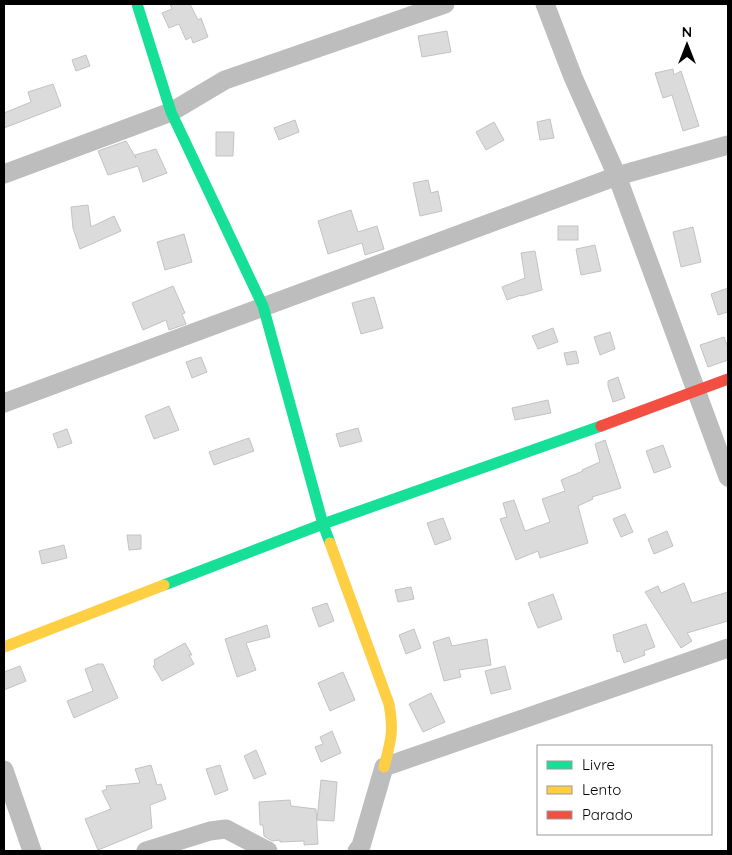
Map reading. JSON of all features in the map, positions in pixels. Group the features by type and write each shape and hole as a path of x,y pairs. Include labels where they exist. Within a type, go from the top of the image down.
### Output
{"street":[{"path":"137,4 171,112 263,306 323,524 389,704 393,725 392,738 361,846 357,851"},
{"path":"4,174 171,112 225,80 445,4"},
{"path":"545,4 573,77 617,176 728,477"},
{"path":"4,403 617,176 728,145"},
{"path":"4,647 323,524 728,379"},
{"path":"384,767 728,648"},
{"path":"4,770 32,851"},
{"path":"146,851 210,831 226,830 268,851"}],"building":[{"path":"170,4 190,4 198,20 201,18 208,37 193,43 191,37 186,40 179,24 169,28 162,13 172,9"},
{"path":"447,31 451,52 422,57 418,36"},
{"path":"86,55 90,66 76,71 72,60"},
{"path":"673,69 674,75 681,71 699,126 683,131 672,95 663,98 655,73"},
{"path":"53,84 61,106 4,128 4,113 31,102 28,92"},
{"path":"550,119 554,138 540,140 537,122"},
{"path":"295,120 299,132 279,140 274,128"},
{"path":"494,122 504,140 486,150 476,132"},
{"path":"216,132 234,132 233,156 216,156"},
{"path":"126,141 136,158 135,155 156,149 167,173 143,182 138,166 108,175 98,151"},
{"path":"428,180 431,193 438,191 442,211 420,216 413,183"},
{"path":"88,205 91,227 114,216 121,231 80,249 73,228 71,207"},
{"path":"351,210 358,232 377,226 384,249 365,255 362,243 328,254 318,221"},
{"path":"558,226 578,226 578,240 558,240"},
{"path":"693,227 701,262 681,267 673,232"},
{"path":"184,234 192,262 165,270 157,242"},
{"path":"595,245 601,271 581,275 576,249"},
{"path":"535,251 542,290 507,300 502,287 525,278 521,253"},
{"path":"173,286 185,313 182,314 186,324 169,330 166,320 143,330 132,303"},
{"path":"728,288 728,312 718,315 711,294"},
{"path":"374,297 383,328 361,334 352,303"},
{"path":"553,328 558,342 538,349 532,336"},
{"path":"610,332 615,349 600,355 594,337"},
{"path":"724,337 728,348 728,360 708,367 700,345"},
{"path":"576,351 579,363 567,365 564,353"},
{"path":"201,357 207,372 192,378 186,362"},
{"path":"618,377 625,398 613,402 608,381"},
{"path":"548,400 551,413 515,420 512,408"},
{"path":"169,406 179,430 154,439 145,416"},
{"path":"358,428 362,441 340,447 336,434"},
{"path":"67,429 72,443 58,448 53,434"},
{"path":"249,438 254,451 214,465 209,452"},
{"path":"605,440 621,488 592,497 593,499 578,506 588,543 540,558 538,551 516,560 500,519 507,517 503,503 514,500 525,531 550,522 542,499 565,491 561,480 600,462 595,444"},
{"path":"663,445 671,467 654,473 646,451"},
{"path":"625,514 633,532 621,537 613,519"},
{"path":"443,518 451,539 435,545 427,523"},
{"path":"667,531 673,546 654,554 648,539"},
{"path":"127,535 141,535 141,549 129,550"},
{"path":"64,545 67,558 42,564 39,551"},
{"path":"684,583 692,603 728,592 728,621 687,633 692,641 681,648 645,592 658,586 661,593"},
{"path":"411,587 414,599 398,602 395,590"},
{"path":"553,594 562,619 538,628 528,603"},
{"path":"327,603 334,621 319,627 312,608"},
{"path":"646,624 655,647 644,651 645,655 624,663 620,651 617,652 613,635"},
{"path":"267,625 270,637 246,643 256,670 237,677 225,639"},
{"path":"414,629 421,648 406,654 399,635"},
{"path":"449,637 452,646 487,639 491,665 459,670 461,677 444,681 433,642"},
{"path":"185,643 192,655 189,655 194,664 162,681 153,666 155,665 154,660"},
{"path":"103,664 118,698 74,718 67,701 93,691 85,669"},
{"path":"20,666 26,681 4,690 4,672"},
{"path":"505,666 511,689 491,694 485,671"},
{"path":"343,672 355,700 330,711 318,683"},
{"path":"431,693 445,722 423,732 409,704"},
{"path":"332,731 341,753 321,762 315,747 323,744 320,737"},
{"path":"256,750 266,774 254,779 244,756"},
{"path":"151,765 157,785 161,784 166,799 150,805 152,828 98,850 85,819 111,809 102,791 107,789 106,786 140,783 135,769"},
{"path":"220,765 228,790 215,795 206,769"},
{"path":"321,780 337,782 334,821 317,820"},
{"path":"290,800 291,806 316,809 318,844 304,845 304,841 272,841 264,836 263,825 260,825 259,802"}],"traffic: fast":[{"path":"137,4 171,112 263,306 323,524 330,543"},
{"path":"164,585 323,524 601,426"}],"traffic: slow":[{"path":"330,543 389,704 391,736 384,767"},
{"path":"4,647 164,585"}],"traffic: jam":[{"path":"601,426 728,379"}]}
